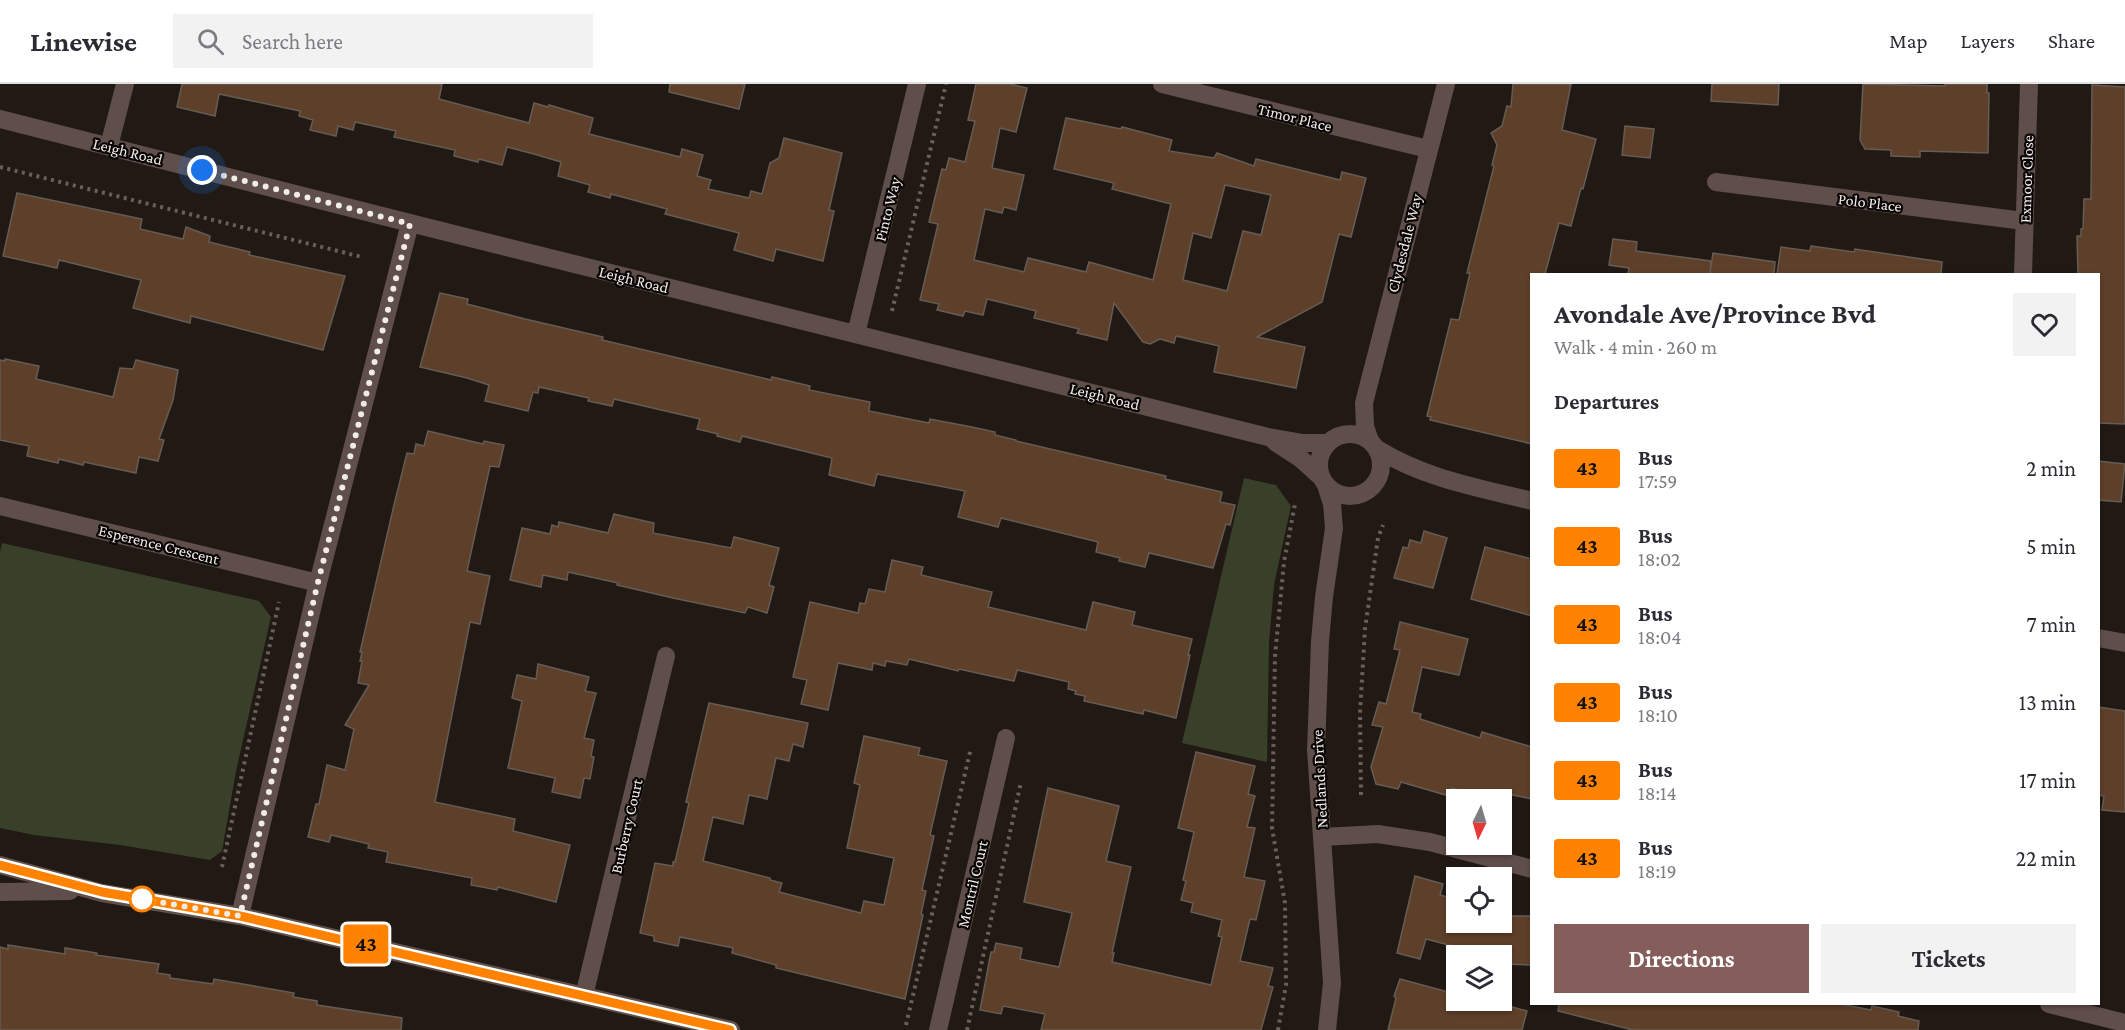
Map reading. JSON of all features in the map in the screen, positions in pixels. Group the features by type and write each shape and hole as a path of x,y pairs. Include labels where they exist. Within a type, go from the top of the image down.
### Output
{"street":[{"path":"109,146 125,84"},
{"name":"Pinto Way","path":"856,334 917,84"},
{"name":"Timor Place","path":"1162,84 1428,149"},
{"name":"Clydesdale Way","path":"1376,483 1381,457 1365,426 1364,403 1446,84"},
{"name":"Exmoor Close","path":"2022,273 2029,84"},
{"name":"Leigh Road","path":"0,119 410,224 1268,437 1304,443 1332,440"},
{"name":"Polo Place","path":"1716,182 2024,221"},
{"path":"240,916 318,582 410,224"},
{"name":"Clydesdale Way","path":"1334,528 1332,504 1323,481 1319,459 1332,440 1351,424 1364,403"},
{"path":"1332,440 1353,434 1400,463 1433,477 1530,501"},
{"name":"Leigh Road","path":"1268,437 1301,459 1323,481"},
{"path":"1334,528 1343,510 1356,496 1376,483 1398,476 1433,477"},
{"path":"1323,481 1340,494 1356,496"},
{"name":"Esperence Crescent","path":"0,506 318,582"},
{"name":"Nedlands Drive","path":"1327,1030 1332,983 1316,750 1317,685 1324,597 1334,528"},
{"path":"2100,638 2125,643"},
{"name":"Burberry Court","path":"585,996 666,656"},
{"name":"Montril Court","path":"938,1030 1006,738"},
{"path":"1322,837 1378,834 1430,843 1530,868"},
{"path":"0,865 102,892 240,916 730,1030"},
{"path":"0,892 52,890 102,892"},
{"path":"2053,1005 2125,1023"}],"path":[{"path":"892,310 946,84"},
{"path":"0,167 362,257"},
{"path":"1278,1030 1286,985 1286,962 1285,903 1272,828 1275,656 1284,562 1295,504"},
{"path":"1361,795 1360,713 1365,629 1378,538 1383,525"},
{"path":"222,867 279,602"},
{"path":"906,1025 971,748"},
{"path":"967,1030 1021,781"}],"green space":[{"path":"1244,478 1276,485 1291,506 1274,585 1269,642 1267,762 1182,743"},
{"path":"2,543 259,601 271,617 236,771 222,851 210,860 0,828 0,552"}],"building":[{"path":"182,84 442,84 439,99 529,123 534,103 548,107 549,105 593,118 589,134 680,157 682,149 703,155 697,176 711,180 708,189 749,198 751,191 762,194 770,163 779,158 784,138 842,153 829,210 834,211 823,261 776,249 773,261 734,250 739,233 665,214 667,209 611,194 610,198 588,192 590,185 558,176 561,162 534,154 507,147 502,165 479,159 478,162 454,156 455,150 394,137 396,131 355,122 353,130 338,126 336,136 310,130 313,120 299,116 300,111 219,94 215,116 177,107"},
{"path":"670,84 745,84 739,109 669,92"},
{"path":"976,84 1010,84 1027,88 1016,132 1000,128 992,168 1024,175 1016,210 1004,207 1002,213 985,209 974,260 1024,272 1028,258 1086,272 1089,262 1153,280 1171,204 1112,189 1114,183 1054,169 1066,118 1121,129 1122,127 1172,140 1169,151 1214,158 1217,153 1254,166 1256,159 1340,180 1342,172 1366,178 1351,237 1339,234 1322,302 1257,337 1305,347 1296,388 1214,372 1219,346 1176,336 1174,343 1160,339 1150,344 1143,342 1114,303 1107,340 1077,333 1079,329 1034,318 1036,311 987,299 983,315 965,311 963,316 937,310 939,304 920,300 938,224 929,222 942,169 946,170 949,158 965,162 975,121 968,120","holes":["1225,185 1271,195 1261,235 1243,231 1227,291 1183,280 1193,233 1211,238"]},
{"path":"1513,84 1571,84 1562,130 1596,139 1571,226 1559,223 1545,273 1530,273 1530,444 1430,420 1431,417 1427,416 1451,319 1459,320 1470,273 1467,273 1494,166 1492,165 1497,145 1491,133 1502,126 1507,106 1511,107"},
{"path":"1712,84 1779,84 1778,105 1711,101"},
{"path":"1863,84 1945,86 1945,84 1987,84 1987,93 1989,93 1988,153 1920,151 1920,157 1891,156 1891,150 1865,149 1860,140"},
{"path":"2092,85 2125,87 2125,424 2100,423 2100,273 2078,273 2077,236 2081,236 2081,229 2083,229 2084,199 2091,199"},
{"path":"1625,126 1654,129 1650,158 1622,155"},
{"path":"17,193 142,219 140,229 183,239 186,227 210,236 209,242 250,252 249,255 345,276 323,350 191,316 190,323 133,308 141,280 59,260 57,268 3,256"},
{"path":"1613,239 1637,242 1636,251 1711,261 1710,273 1628,273 1629,268 1609,265"},
{"path":"1811,246 1854,252 1855,249 1942,262 1941,273 1777,273 1781,247 1810,251"},
{"path":"1713,253 1775,262 1774,273 1710,273"},
{"path":"440,293 468,299 467,304 603,337 602,340 771,380 772,377 810,386 809,390 870,402 869,411 929,423 930,419 995,432 995,435 1016,441 1166,476 1165,479 1222,492 1220,502 1235,505 1230,525 1226,524 1213,568 1149,553 1145,567 1119,561 1120,558 1096,552 1098,542 1001,518 998,527 958,517 965,491 877,474 874,486 829,475 832,458 742,436 740,442 717,436 718,434 697,429 700,419 614,399 612,406 588,401 589,398 539,387 538,393 533,392 528,411 485,401 489,385 420,367"},
{"path":"5,359 39,366 36,379 113,397 120,368 133,369 136,360 178,370 173,400 159,439 164,440 158,461 139,457 136,473 84,462 83,465 59,459 58,463 27,456 29,446 0,440 0,360 5,361"},
{"path":"428,431 483,444 484,441 504,445 499,467 490,466 467,571 490,576 480,624 470,622 435,802 515,819 513,831 570,845 556,902 498,887 497,890 471,885 472,878 386,862 388,852 368,848 369,844 331,835 329,842 308,837 316,804 319,804 327,765 345,770 354,729 345,725 369,685 358,683 362,661 360,661 362,652 360,652 394,505 407,453 414,454 416,444 424,446"},
{"path":"2100,461 2125,464 2121,502 2100,500"},
{"path":"614,514 654,523 653,533 731,548 734,537 779,548 769,585 774,587 767,613 748,607 745,613 568,572 567,580 543,575 541,587 510,580 522,528 550,534 552,525 558,527 559,522 608,533"},
{"path":"1424,531 1447,538 1433,588 1394,578 1403,547 1408,548 1410,540 1421,543"},
{"path":"1485,547 1530,558 1530,615 1471,599"},
{"path":"892,560 923,567 921,575 992,592 988,607 1086,630 1093,602 1135,612 1132,625 1192,639 1176,718 1144,710 1143,714 1084,701 1085,696 1075,694 1076,691 1068,689 1069,682 1017,670 1014,681 909,659 907,665 886,661 885,666 873,663 872,670 838,663 828,710 801,704 807,680 793,677 810,602 858,613 860,603 865,604 869,589 885,592"},
{"path":"1400,622 1468,639 1459,675 1422,667 1412,712 1421,714 1420,719 1480,738 1482,732 1530,746 1530,799 1512,795 1512,789 1452,788 1446,789 1446,795 1401,782 1398,789 1376,784 1371,767 1383,727 1372,725 1379,702 1386,704 1400,650 1394,649"},
{"path":"538,664 589,677 585,691 596,693 584,738 594,740 591,756 594,757 590,779 584,778 580,798 552,792 555,778 508,768 522,701 512,698 517,675 536,679"},
{"path":"709,703 808,723 803,747 793,744 789,761 776,758 767,799 749,795 743,824 713,817 703,861 770,878 770,880 782,883 779,892 861,913 864,901 884,905 894,858 847,848 860,785 854,783 864,736 920,748 918,755 947,761 930,835 934,836 922,890 926,891 921,914 923,915 905,999 776,968 776,965 732,953 733,948 680,937 678,946 654,941 654,936 640,933 655,863 673,866 675,862"},
{"path":"2100,707 2125,711 2125,812 2102,810 2104,796 2100,795"},
{"path":"1196,752 1255,766 1248,794 1255,796 1247,827 1255,828 1244,877 1265,881 1256,920 1250,919 1240,961 1273,968 1268,986 1273,987 1261,1030 1041,1030 1045,1014 1003,1006 1001,1014 980,1010 991,952 994,952 996,943 1022,948 1020,959 1059,967 1072,913 1024,902 1048,788 1119,806 1106,861 1131,867 1112,962 1211,985 1222,937 1218,936 1222,920 1191,912 1193,903 1181,900 1194,832 1178,828"},
{"path":"1415,876 1443,884 1440,895 1446,896 1446,933 1512,933 1512,916 1530,916 1530,965 1512,964 1512,945 1449,945 1426,939 1420,959 1397,953"},
{"path":"8,945 65,954 65,948 97,953 96,955 159,964 157,973 170,975 170,978 213,984 214,979 294,993 293,997 317,1001 317,1005 402,1018 401,1030 0,1030 0,947 8,949"},
{"path":"1400,979 1446,991 1446,1011 1512,1011 1512,1007 1527,1011 1522,1030 1388,1030 1396,998 1394,996"},
{"path":"1559,1005 1846,1005 1871,1010 1872,1006 1899,1012 1898,1016 1919,1021 1918,1030 1633,1030 1558,1011"}],"bus line":[{"name":"43","path":"0,865 102,892 240,916 730,1030"}],"route":[{"path":"142,899 240,916 318,582 410,224 202,170"}]}
